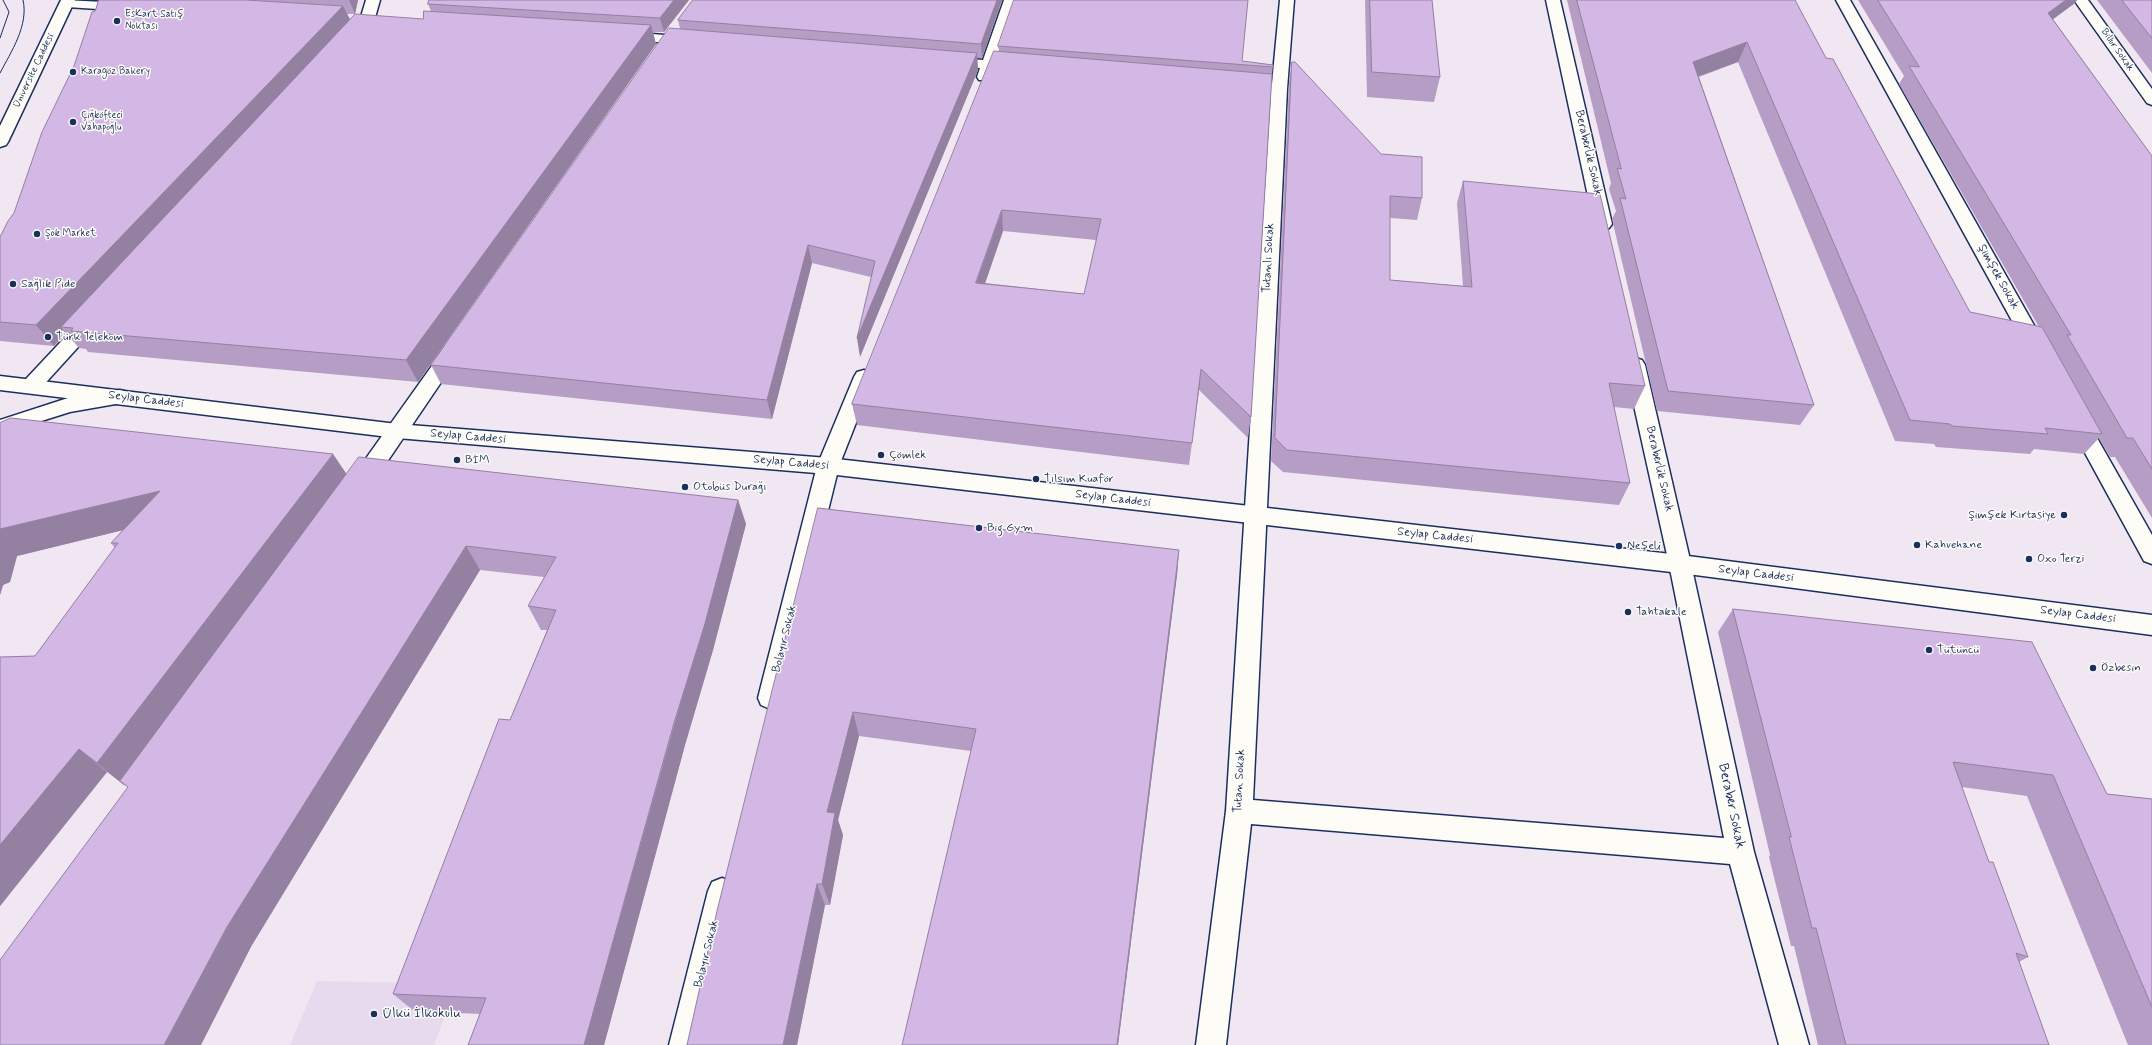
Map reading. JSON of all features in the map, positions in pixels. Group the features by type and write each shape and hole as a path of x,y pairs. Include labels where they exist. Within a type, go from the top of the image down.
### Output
{"street":[{"path":"340,50 367,21 373,0"},
{"path":"977,94 989,65 1011,0"},
{"name":"Tutanlı Sokak","path":"1254,516 1279,89 1287,0"},
{"name":"Beraberlik Sokak","path":"1553,0 1607,240"},
{"name":"Şimşek Sokak","path":"1843,0 2048,368"},
{"name":"Billur Sokak","path":"2081,0 2152,100"},
{"path":"67,1 138,7"},
{"name":"Üniversite Caddesi","path":"0,142 67,1"},
{"path":"665,45 682,22"},
{"path":"614,35 665,45 708,42"},
{"path":"934,60 1028,68"},
{"path":"1224,85 1279,89"},
{"path":"32,385 102,309"},
{"path":"349,499 461,339"},
{"name":"Beraberlik Sokak","path":"1631,348 1680,564"},
{"name":"Bolayır Sokak","path":"765,721 828,466 869,364"},
{"name":"Seylap Caddesi","path":"0,383 32,385 397,431 828,466 1680,564 2152,625"},
{"path":"0,427 68,405 120,397"},
{"path":"2067,402 2152,555"},
{"name":"Tutan Sokak","path":"1212,1045 1239,811 1254,516"},
{"name":"Beraber Sokak","path":"1680,564 1740,852 1794,1045"},
{"path":"1239,811 1740,852"},
{"name":"Bolayır Sokak","path":"684,1045 728,868"}],"shaded area":[{"name":"Ülkü İlkokulu","path":"317,981 457,984 434,1045 290,1045"}],"building":[{"path":"99,0 246,0 343,6 36,325 0,322 0,237 14,213 42,132 74,66 92,12 95,11"},
{"path":"429,0 674,0 660,18 428,4"},
{"path":"693,0 997,0 981,44 678,20"},
{"path":"1014,0 1248,0 1242,61 1273,65 1273,67 998,46"},
{"path":"1370,0 1432,0 1440,77 1372,72"},
{"path":"1577,0 1795,0 1826,58 1833,59 1970,312 2042,327 2102,434 2045,428 2048,434 1952,426 1950,424 1910,420 1747,42 1693,62 1814,405 1668,391 1620,198 1626,199 1617,168 1621,169"},
{"path":"1878,0 2066,0 2048,13 2152,156 2152,469 2133,438 2127,438 2067,335 2071,335 1909,66 1919,67"},
{"path":"2122,0 2152,0 2152,38"},
{"path":"424,11 651,25 406,360 71,331 73,328 61,327 355,14 423,19"},
{"path":"669,28 977,53 857,338 875,261 808,245 767,400 431,365"},
{"path":"994,51 1272,74 1251,417 1201,369 1192,443 852,404","holes":["1002,210 1101,219 1084,294 976,283"]},
{"path":"1292,62 1295,62 1381,154 1422,157 1422,198 1390,196 1390,280 1472,287 1463,181 1600,194 1645,386 1609,383 1630,483 1287,450 1275,438"},
{"path":"11,418 333,454 97,763 79,749 0,845 0,657 35,656 118,543 111,543 160,491 0,529 0,423"},
{"path":"359,457 738,500 704,627 674,723 584,1045 468,1045 486,998 393,994 499,719 510,720 556,610 528,606 556,557 466,546 227,927 164,1045 0,1045 0,960 128,787 120,781"},
{"path":"818,508 1179,550 1117,1045 902,1045 976,729 853,712 827,812 835,813 822,884 817,884 783,1045 687,1045 717,911"},
{"path":"1733,609 2032,642 2107,794 2152,799 2152,1007 2053,775 1953,762 1989,862 1993,862 2028,957 2016,953 2049,1045 1846,1045 1816,928 1812,928 1789,837 1791,837"}],"tram line":[{"path":"0,38 9,12 3,0"},
{"path":"0,73 14,47 21,29 24,9 23,0"}],"place":[{"name":"EsKart Satış Noktası","path":"117,21"},
{"name":"Karagöz Bakery","path":"73,72"},
{"name":"Çiğköfteci Vahapoğlu","path":"73,122"},
{"name":"Şok Market","path":"37,234"},
{"name":"Sağlık Pide","path":"13,284"},
{"name":"Türk Telekom","path":"48,337"},
{"name":"Çömlek","path":"881,455"},
{"name":"BİM","path":"457,460"},
{"name":"Tılsım Kuaför","path":"1036,479"},
{"name":"Otobüs Durağı","path":"685,487"},
{"name":"Şimşek Kırtasiye","path":"2064,515"},
{"name":"Big Gym","path":"979,528"},
{"name":"Kahvehane","path":"1917,545"},
{"name":"Neşeli","path":"1619,546"},
{"name":"Oxo Terzi","path":"2029,559"},
{"name":"Tahtakale","path":"1628,612"},
{"name":"Tütüncü","path":"1929,650"},
{"name":"Özbesin","path":"2093,668"},
{"name":"Ülkü İlkokulu","path":"374,1014"}]}
